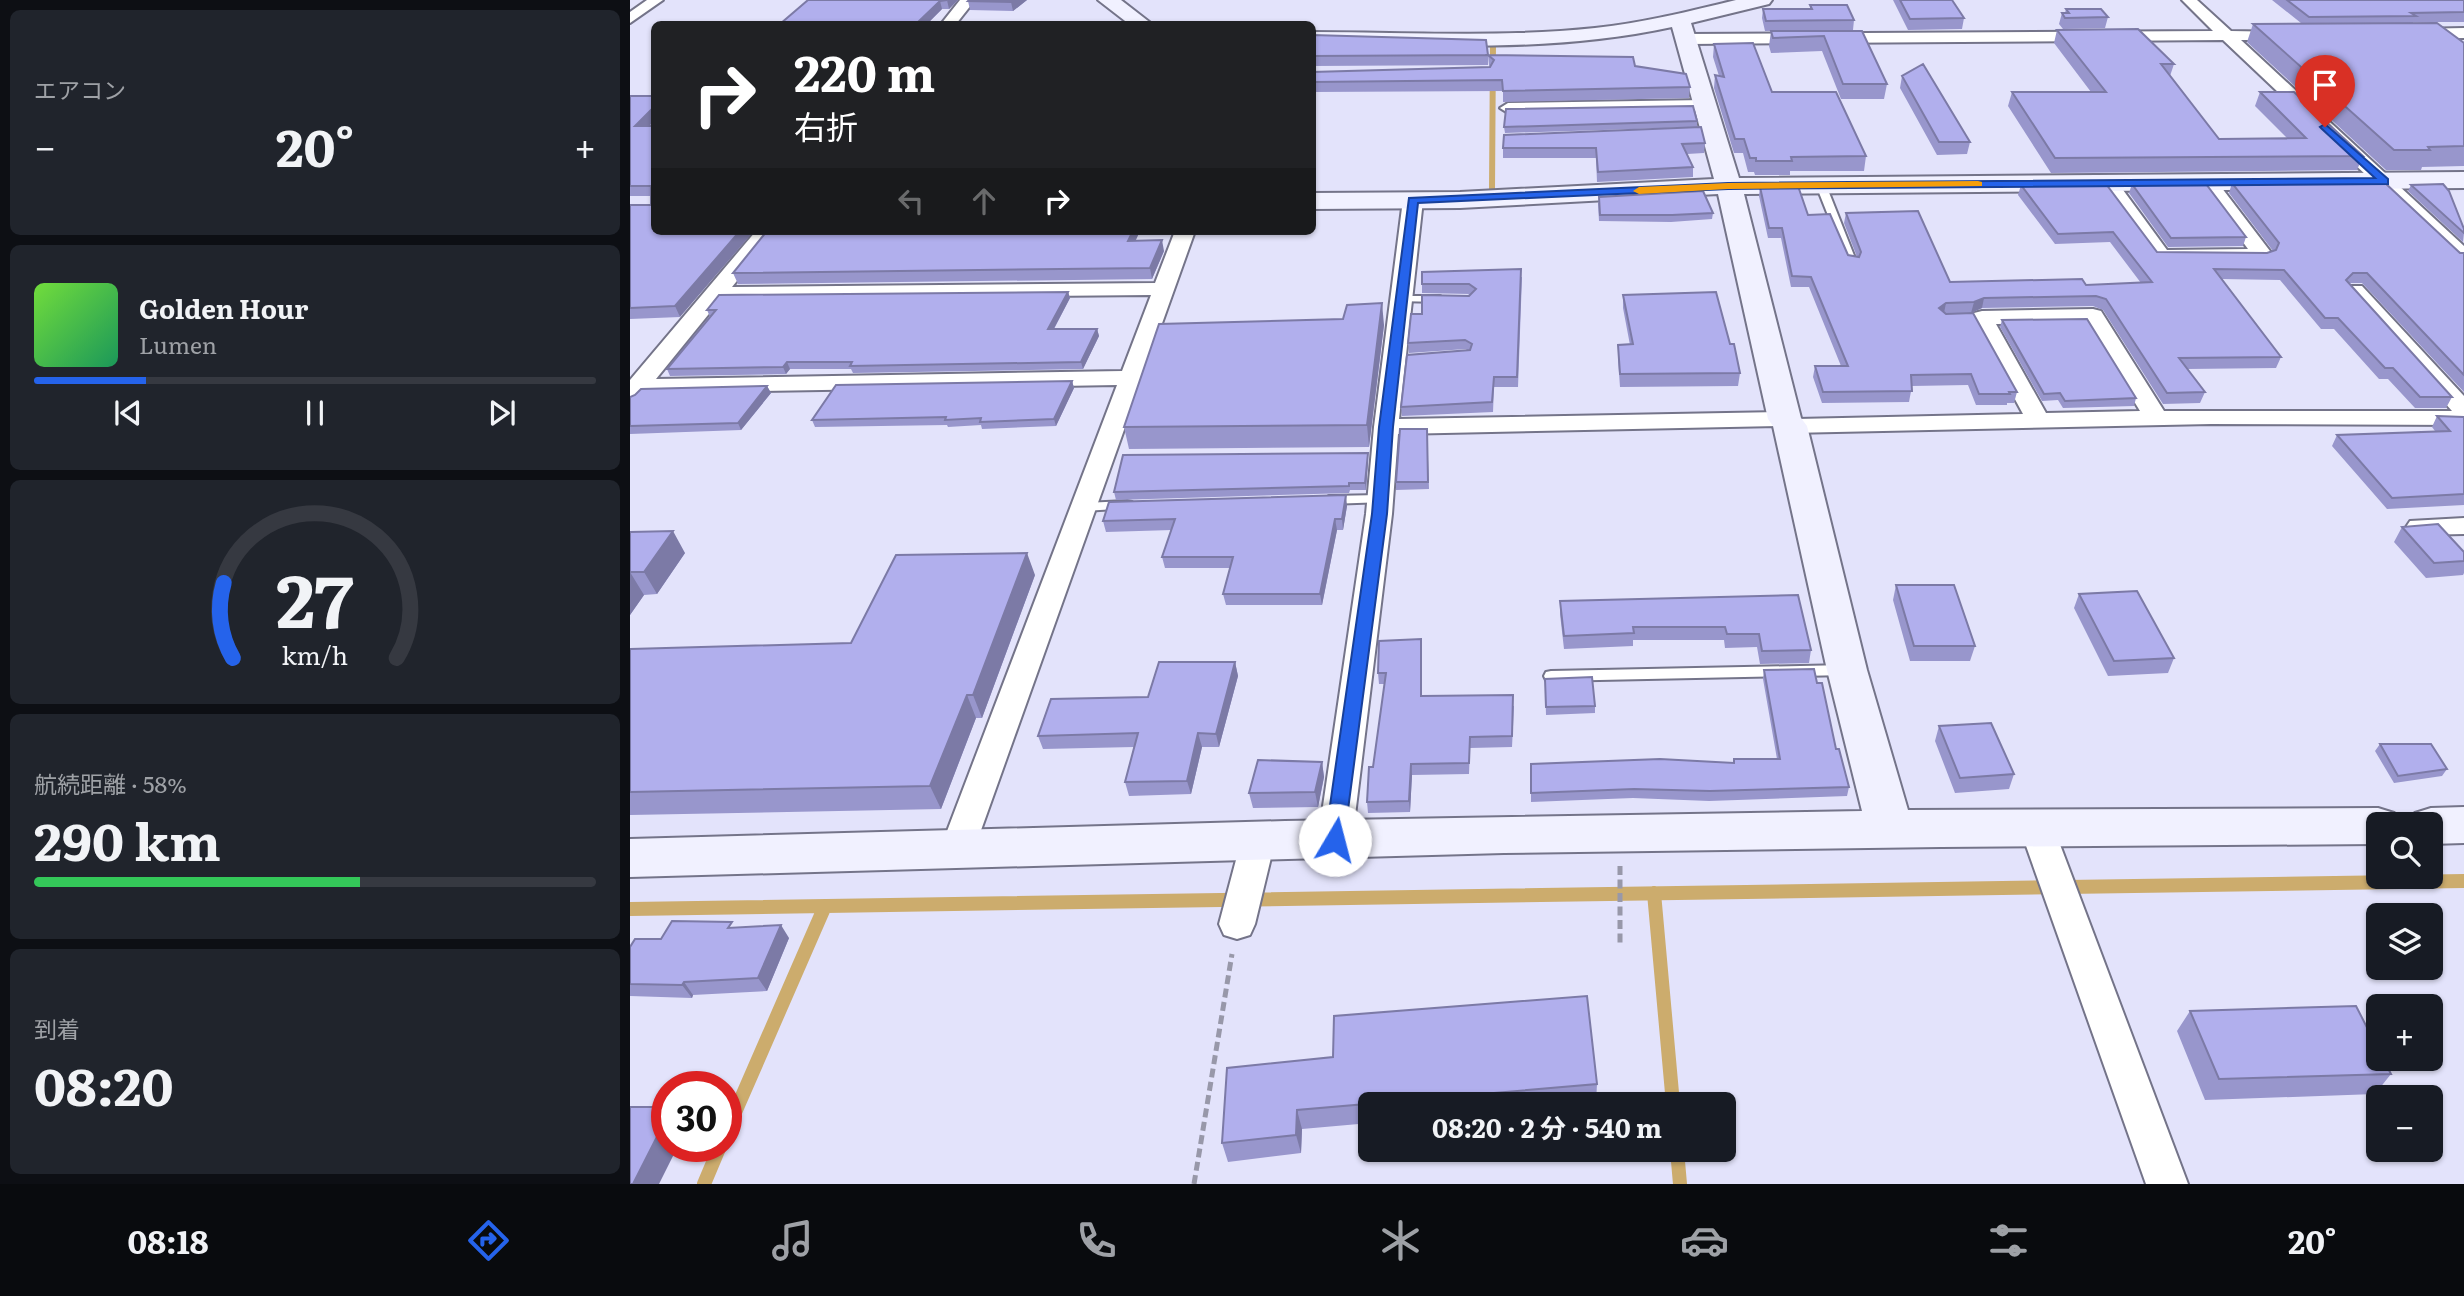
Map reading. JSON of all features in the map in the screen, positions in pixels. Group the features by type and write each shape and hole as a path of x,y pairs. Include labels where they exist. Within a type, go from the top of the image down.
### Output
{"street":[{"path":"630,19 656,0"},
{"path":"950,21 968,0"},
{"path":"1108,0 1138,21"},
{"path":"1684,29 1762,0"},
{"path":"2189,0 2462,252"},
{"path":"1684,29 1706,123 1728,186 1847,670 1889,829"},
{"path":"1316,38 1547,37 1684,29 2301,35"},
{"path":"2398,34 2464,33"},
{"path":"1508,107 1706,123"},
{"path":"1316,201 1413,200 1728,186 2464,180"},
{"path":"2108,183 2161,256 2263,255 2208,183"},
{"path":"1335,840 1380,499 1377,454 1386,427 1400,358 1401,299 1413,200"},
{"path":"634,390 764,235"},
{"path":"958,847 1084,506 1109,456 1131,378 1184,235"},
{"path":"717,293 1164,289"},
{"path":"2355,290 2464,410"},
{"path":"2039,422 1976,318 2093,316 2157,419"},
{"path":"634,390 1131,378"},
{"path":"1386,427 2464,418"},
{"path":"2419,527 2464,526"},
{"path":"630,858 958,847 2036,826 2366,826"},
{"path":"2036,826 2167,1184"},
{"path":"1237,924 1258,841"}],"lane":[{"path":"1821,185 1852,263"},
{"path":"1401,299 1456,299"},
{"path":"1313,501 1380,499"},
{"path":"1084,506 1138,505"},
{"path":"1551,676 1847,670"}],"path":[{"path":"1620,853 1620,944"},
{"path":"1194,1184 1237,924"}],"building":[{"path":"808,0 947,0 940,1 919,21 784,21"},
{"path":"969,0 1014,0 1011,2"},
{"path":"1900,0 1952,0 1964,18 1910,19"},
{"path":"2287,0 2464,0 2464,12 2411,13 2416,16 2309,17"},
{"path":"1810,5 1847,5 1854,20 1766,21 1763,9 1812,9"},
{"path":"2066,9 2101,9 2108,17 2065,18 2062,13 2069,13"},
{"path":"2437,23 2464,43 2464,146 2428,147 2430,150 2394,150 2253,24"},
{"path":"2138,29 2174,64 2161,64 2219,139 2306,138 2260,92 2294,92 2363,156 2055,158 2012,92 2106,92 2057,30"},
{"path":"1771,31 1862,31 1887,84 1843,84 1824,36 1773,38"},
{"path":"1316,35 1486,40 1488,55 1316,56"},
{"path":"1753,43 1772,92 1836,92 1866,156 1791,157 1792,161 1756,161 1756,158 1750,158 1744,139 1735,139 1715,75 1724,77 1714,44"},
{"path":"1488,55 1633,57 1635,66 1686,74 1690,87 1503,91 1502,80 1316,82 1316,72 1490,67 1494,60"},
{"path":"1923,64 1970,142 1939,142 1902,76"},
{"path":"630,96 651,96 651,110 635,126 651,126 651,186 630,186"},
{"path":"1693,106 1697,121 1504,127 1506,109"},
{"path":"1701,127 1705,143 1682,144 1693,167 1598,172 1596,148 1503,148 1504,135"},
{"path":"2384,182 2460,253 2464,253 2464,375 2367,273 2353,273 2346,280 2452,397 2420,397 2393,368 2385,368 2338,318 2325,318 2284,270 2214,269 2281,357 2179,358 2205,392 2167,393 2106,299 2096,296 1984,298 1974,302 1946,303 1939,308 1946,314 1973,313 2017,392 1979,394 1971,374 1911,375 1912,391 1823,392 1815,366 1848,366 1811,277 1792,276 1782,228 1769,228 1760,187 1798,186 1808,215 1830,214 1848,255 1859,257 1861,252 1846,213 1918,211 1950,282 2082,279 2086,285 2152,282 2113,232 2058,234 2021,185 2106,184 2157,252 2267,253 2276,250 2279,243 2232,183"},
{"path":"2132,184 2206,184 2246,237 2171,238"},
{"path":"2443,184 2449,191 2464,233 2411,185"},
{"path":"1703,191 1713,213 1600,215 1599,197"},
{"path":"630,205 651,205 651,235 737,235 675,306 630,308"},
{"path":"764,235 1131,235 1128,241 1162,240 1150,268 733,273"},
{"path":"1521,269 1517,377 1494,377 1492,402 1401,407 1407,355 1470,350 1472,344 1465,340 1408,343 1411,314 1422,314 1422,295 1469,296 1476,289 1469,284 1422,284 1422,272"},
{"path":"1068,292 1048,329 1097,329 1081,362 850,366 852,362 787,362 783,367 667,369 716,310 707,310 719,295"},
{"path":"1716,292 1730,344 1734,344 1740,373 1620,374 1618,345 1633,344 1623,295"},
{"path":"1382,303 1367,425 1124,427 1159,324 1343,319 1347,305"},
{"path":"2087,319 2136,398 2065,401 2060,393 2044,394 2002,320"},
{"path":"1072,381 1054,419 980,422 981,418 945,420 946,417 812,420 836,385"},
{"path":"767,386 738,423 630,426 630,397 641,389"},
{"path":"2437,416 2464,417 2464,494 2392,498 2337,435 2450,431"},
{"path":"1400,429 1427,429 1428,482 1396,482"},
{"path":"1368,453 1365,483 1349,483 1349,486 1114,492 1123,455"},
{"path":"1346,495 1342,519 1335,519 1320,594 1223,594 1233,557 1162,557 1175,519 1103,521 1109,502"},
{"path":"2438,524 2464,552 2464,561 2434,563 2402,527"},
{"path":"673,531 644,572 630,572 630,532"},
{"path":"1027,553 973,695 967,695 930,786 630,792 630,649 851,643 896,555"},
{"path":"1896,585 1954,585 1975,646 1914,646"},
{"path":"2137,591 2174,658 2114,661 2079,594"},
{"path":"1798,595 1811,650 1762,651 1759,634 1727,634 1725,627 1633,627 1634,633 1564,636 1560,601"},
{"path":"1421,639 1421,696 1513,695 1512,736 1470,737 1469,763 1411,764 1409,801 1367,802 1369,767 1373,767 1386,673 1378,673 1379,641"},
{"path":"1159,662 1235,662 1216,734 1198,733 1187,781 1125,782 1138,733 1038,736 1051,699 1148,697"},
{"path":"1814,669 1817,683 1822,683 1836,749 1839,749 1849,787 1531,793 1531,764 1660,759 1734,763 1734,759 1780,759 1764,670"},
{"path":"1592,677 1595,706 1546,707 1545,679"},
{"path":"1991,723 2014,774 1960,778 1939,726"},
{"path":"2380,744 2431,744 2447,769 2398,776"},
{"path":"1258,760 1322,762 1315,792 1249,793"},
{"path":"672,921 732,922 728,928 781,925 758,978 684,982 682,985 630,984 630,947 635,939 661,939"},
{"path":"1587,996 1597,1084 1505,1092 1358,1092 1358,1105 1297,1110 1296,1135 1222,1143 1227,1068 1333,1057 1334,1016"},
{"path":"2356,1006 2366,1026 2366,1071 2389,1071 2391,1074 2219,1079 2190,1011"},
{"path":"630,1107 651,1107 651,1149 633,1184 630,1184"}],"waterway":[{"path":"1492,189 1493,42"},
{"path":"1654,893 2464,881"},
{"path":"825,906 1654,893"},
{"path":"1654,893 1672,1092"},
{"path":"630,909 825,906"},
{"path":"742,1096 825,906"},
{"path":"704,1184 713,1162"},
{"path":"1678,1162 1680,1184"}],"slow traffic":[{"path":"1639,191 1728,186 1978,184"}],"route":[{"path":"1335,840 1379,514 1386,427 1413,200 1728,186 2384,181 2325,127"}]}
